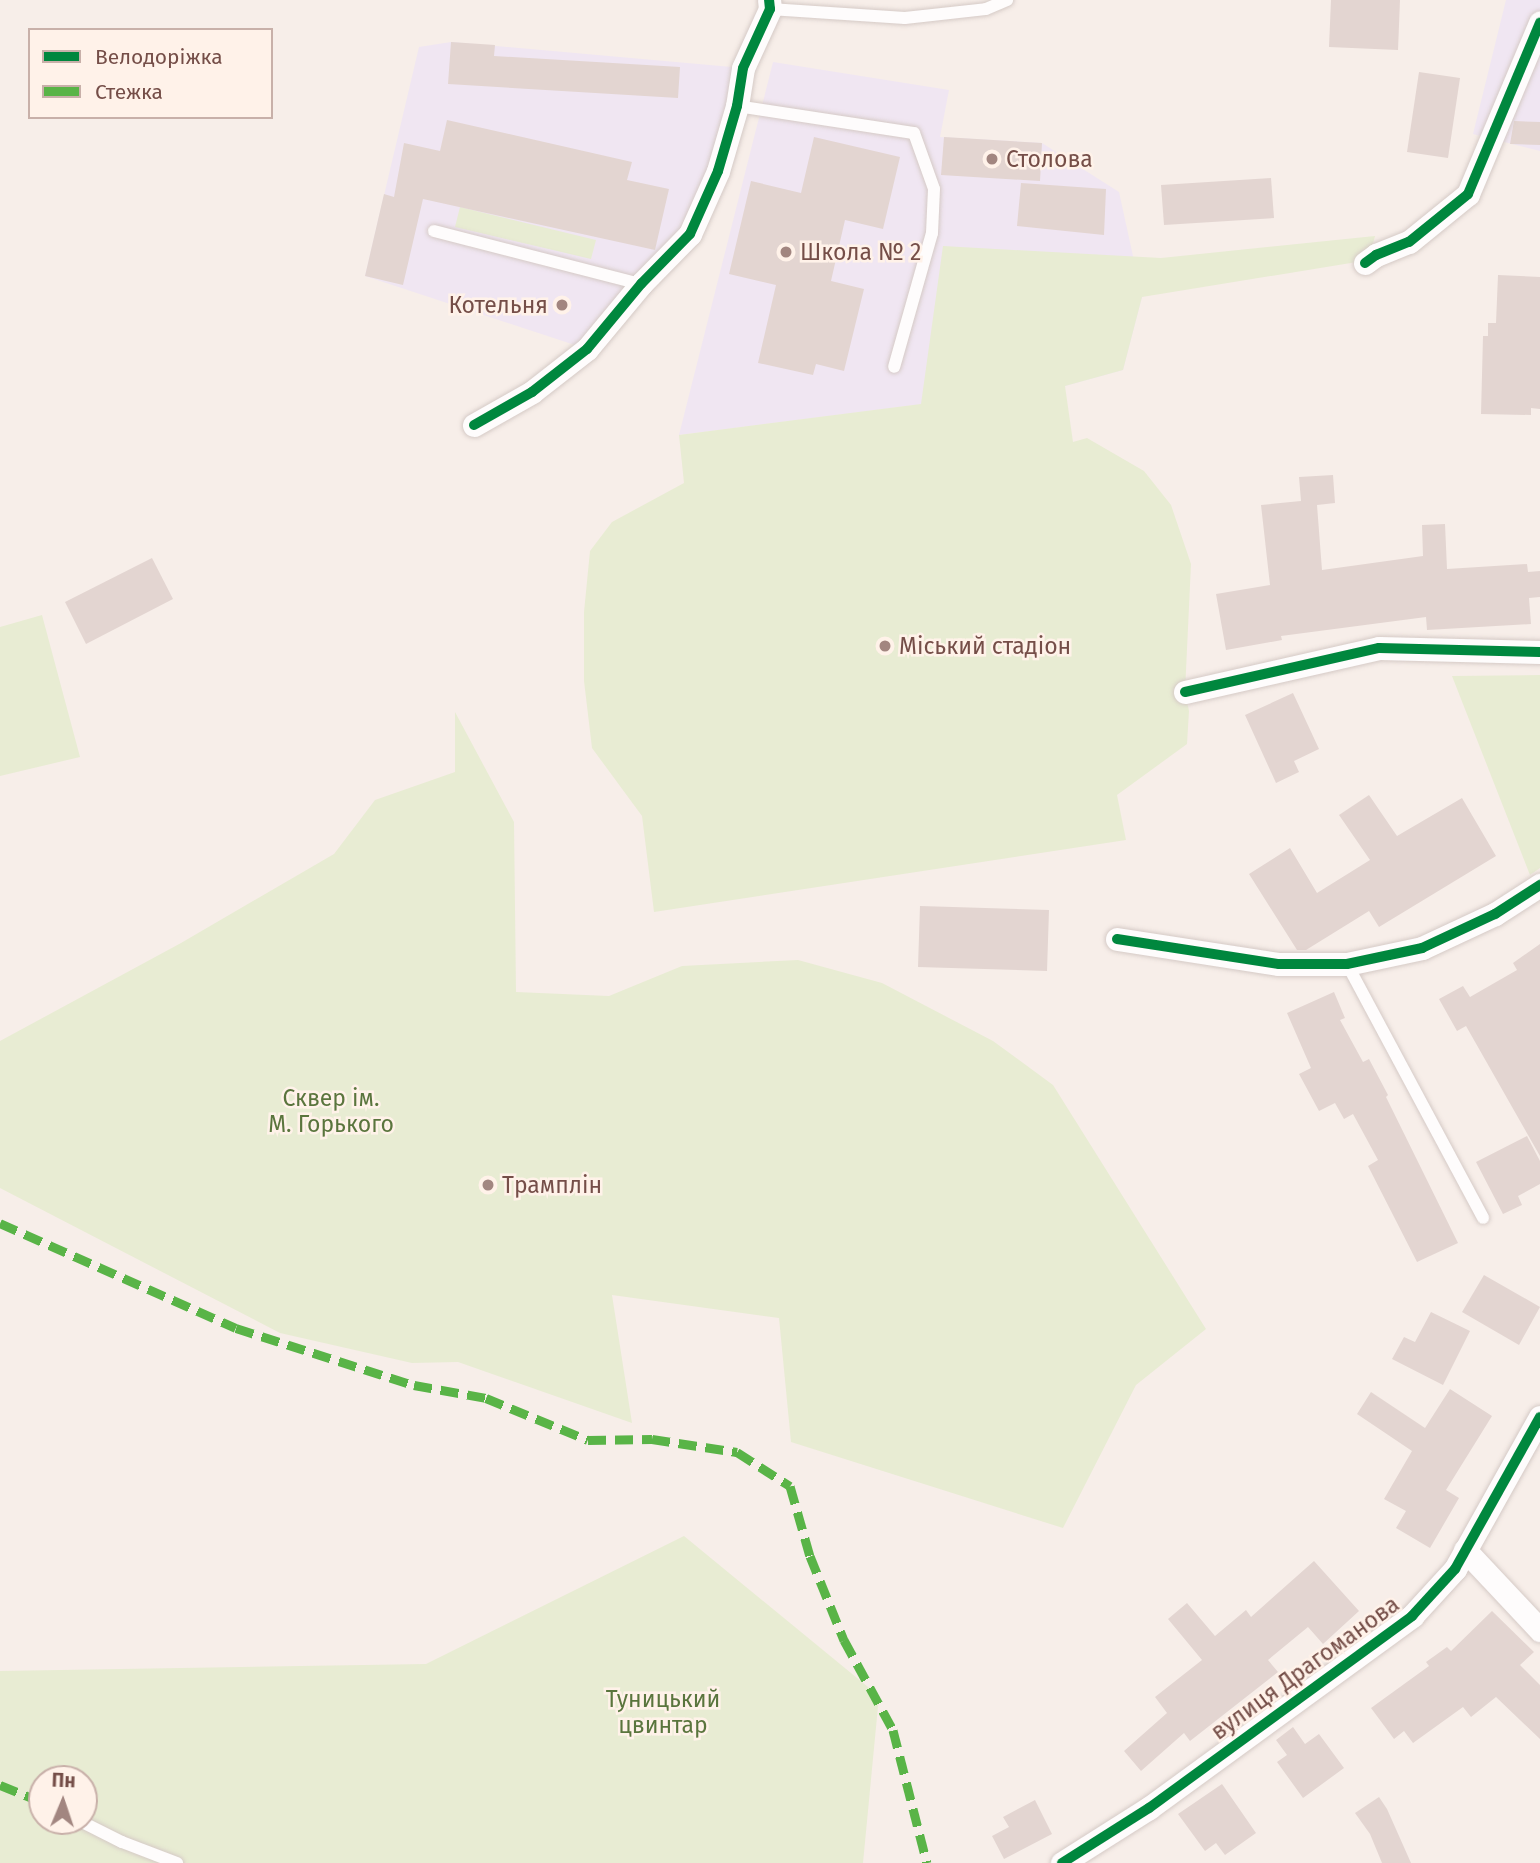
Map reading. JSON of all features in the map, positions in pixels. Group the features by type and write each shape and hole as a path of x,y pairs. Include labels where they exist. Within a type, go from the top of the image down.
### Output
{"street":[{"path":"474,425 532,392 587,349 640,284 690,234 718,172 737,106 743,68 769,4"},
{"path":"1365,263 1376,255 1409,243 1468,194 1540,23"},
{"path":"1185,692 1380,648 1540,652"},
{"path":"1116,939 1279,964 1347,964 1422,948 1495,915 1540,885"},
{"name":"вулиця Драгоманова","path":"1062,1863 1149,1808 1412,1616 1455,1569 1540,1417"},
{"path":"1465,1550 1540,1630"}],"lane":[{"path":"769,4 905,18 986,9 1007,0"},
{"path":"737,106 914,133 934,189 933,233 894,367"},
{"path":"434,231 640,284"},
{"path":"1347,964 1483,1218"},
{"path":"98,1830 177,1863"}],"shaded area":[{"path":"1506,0 1540,0 1540,151 1473,134"},
{"path":"451,42 743,68 690,234 587,349 365,276 419,47"},
{"path":"773,62 949,90 940,137 1042,143 1119,192 1142,297 1123,370 1065,386 679,435"}],"green space":[{"path":"460,207 596,240 591,259 455,227"},
{"name":"Міський стадіон","path":"1375,236 1369,260 1142,297 1123,370 1065,386 1073,442 1087,438 1144,471 1171,505 1191,564 1185,692 1189,711 1187,744 1117,795 1126,840 654,912 642,816 592,748 584,681 584,612 590,551 612,522 684,483 679,435 921,404 943,246 1161,258"},
{"path":"42,615 80,757 0,776 0,627"},
{"path":"1540,675 1540,868 1530,875 1452,676"},
{"name":"Сквер ім. М. Горького","path":"455,712 514,822 516,992 609,996 682,966 798,960 882,983 993,1041 1053,1085 1206,1329 1136,1385 1063,1528 791,1442 779,1318 612,1295 632,1423 458,1362 412,1363 280,1333 0,1188 0,1041 181,943 334,854 375,800 455,772"},
{"name":"Туницький цвинтар","path":"684,1536 879,1696 863,1863 0,1863 0,1671 426,1664"}],"building":[{"path":"1331,0 1400,0 1398,50 1329,47"},
{"path":"451,42 495,45 494,56 680,67 678,98 448,84"},
{"path":"1419,72 1460,78 1448,158 1407,152"},
{"path":"447,120 632,162 627,180 669,189 655,250 423,199 403,285 365,276 384,194 394,197 404,143 440,151"},
{"path":"1514,121 1540,122 1540,145 1510,144"},
{"name":"Школа № 2","path":"814,137 900,157 883,229 845,220 831,281 864,289 844,371 816,364 813,375 758,363 776,285 729,274 751,181 801,193"},
{"name":"Столова","path":"944,137 1042,143 1040,181 941,175"},
{"path":"1271,178 1274,218 1164,225 1161,185"},
{"path":"1021,183 1106,189 1104,235 1017,226"},
{"path":"1498,275 1540,277 1540,409 1531,408 1531,415 1481,414 1483,336 1488,336 1488,323 1496,323"},
{"path":"1333,475 1335,503 1317,505 1322,570 1423,556 1422,525 1445,524 1447,569 1527,564 1528,572 1540,571 1540,597 1529,598 1531,624 1427,630 1426,617 1281,636 1282,640 1226,650 1216,594 1270,585 1261,505 1301,501 1299,477"},
{"path":"152,558 173,599 86,644 65,602"},
{"path":"1293,693 1319,749 1294,761 1299,772 1276,783 1245,715"},
{"path":"1369,795 1397,836 1462,798 1496,856 1379,927 1369,911 1306,950 1297,950 1249,874 1290,848 1317,893 1370,860 1339,815"},
{"path":"920,906 1049,910 1047,971 918,967"},
{"path":"1540,944 1540,1156 1466,1026 1457,1031 1439,999 1463,986 1470,997 1517,970 1513,963"},
{"path":"1334,992 1345,1018 1340,1020 1363,1062 1369,1059 1458,1243 1417,1262 1368,1166 1378,1160 1353,1114 1344,1119 1335,1103 1319,1111 1299,1074 1311,1068 1287,1013"},
{"path":"1527,1136 1540,1161 1540,1184 1518,1196 1522,1205 1503,1214 1476,1162"},
{"path":"1484,1275 1540,1307 1519,1345 1462,1312"},
{"path":"1431,1312 1470,1331 1443,1385 1392,1359 1404,1337 1415,1342"},
{"path":"1450,1389 1492,1416 1446,1490 1459,1498 1430,1548 1396,1528 1406,1511 1384,1499 1412,1451 1357,1414 1371,1392 1425,1428"},
{"path":"1314,1561 1359,1611 1323,1644 1308,1627 1268,1660 1278,1672 1190,1741 1184,1733 1141,1771 1124,1751 1167,1713 1155,1697 1202,1660 1168,1619 1187,1603 1215,1636 1246,1610 1251,1617"},
{"path":"1492,1611 1534,1652 1520,1665 1540,1685 1540,1739 1496,1697 1471,1717 1463,1707 1413,1743 1404,1731 1394,1739 1371,1708 1429,1666 1426,1662 1447,1647 1451,1651"},
{"path":"1293,1727 1305,1744 1319,1734 1344,1768 1303,1798 1277,1762 1287,1755 1276,1740"},
{"path":"1222,1784 1256,1833 1225,1855 1216,1843 1205,1851 1178,1814"},
{"path":"1379,1797 1411,1863 1382,1863 1370,1834 1355,1813"},
{"path":"1035,1800 1052,1834 1004,1859 992,1836 1009,1827 1003,1817"}],"marked path":[{"path":"0,1223 236,1328 414,1385 486,1398 588,1440 652,1439 737,1452 790,1486 810,1556 844,1640 893,1730 927,1863"},
{"path":"0,1785 28,1796"}],"cycle path":[{"path":"474,425 532,392 587,349 641,284 690,234 718,171 737,106 743,68 770,9 769,0"},
{"path":"1365,263 1376,255 1409,242 1468,194 1540,23"},
{"path":"1185,692 1379,648 1540,652"},
{"path":"1117,939 1279,964 1347,964 1422,948 1495,914 1540,885"},
{"path":"1062,1863 1149,1808 1412,1616 1455,1569 1540,1417"}],"place":[{"name":"Столова","path":"992,159"},
{"name":"Школа № 2","path":"786,252"},
{"name":"Котельня","path":"562,305"},
{"name":"Міський стадіон","path":"885,646"},
{"name":"Трамплін","path":"488,1185"}]}
